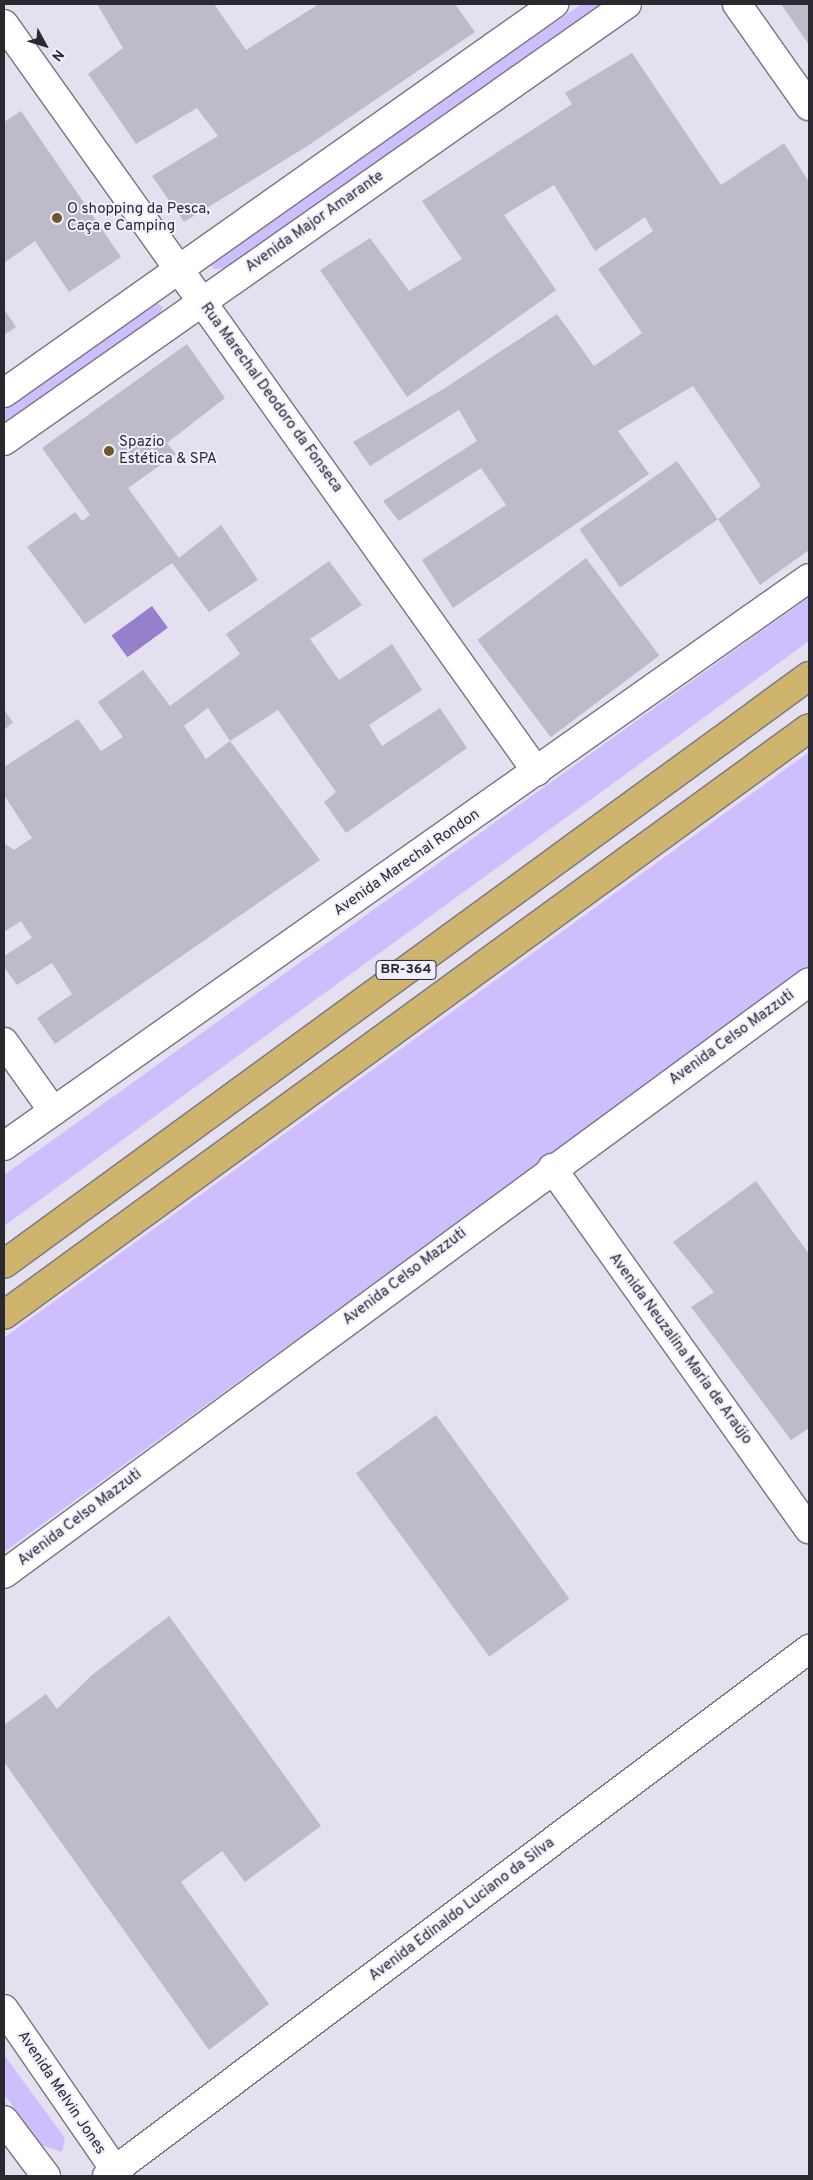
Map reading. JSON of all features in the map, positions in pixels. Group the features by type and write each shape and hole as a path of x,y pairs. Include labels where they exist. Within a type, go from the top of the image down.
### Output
{"highway":[{"name":"BR-364","path":"4,1264 809,676"},
{"name":"BR-364","path":"4,1315 809,728"}],"street":[{"path":"4,393 178,268 554,4"},
{"name":"Avenida Major Amarante","path":"4,441 627,4"},
{"path":"737,4 809,106"},
{"name":"Rua Marechal Deodoro da Fonseca","path":"4,24 537,772"},
{"name":"Avenida Marechal Rondon","path":"4,1146 537,772 809,578"},
{"name":"Avenida Celso Mazzuti","path":"4,1574 552,1168 809,982"},
{"path":"4,1042 53,1111"},
{"name":"Avenida Neuzalina Maria de Araújo","path":"552,1168 809,1529"},
{"name":"Avenida Edinaldo Luciano da Silva","path":"113,2174 809,1650"},
{"name":"Avenida Melvin Jones","path":"4,2009 113,2174"},
{"path":"4,2120 46,2176"}],"shaded area":[{"path":"582,4 610,4 229,268 214,269 211,264 215,257"},
{"path":"156,303 163,307 159,317 4,424 4,407"},
{"path":"809,597 809,641 4,1226 4,1175"},
{"path":"152,606 168,628 127,657 112,635"},
{"path":"809,752 809,967 4,1552 4,1338"},
{"path":"4,2055 65,2138 62,2152 41,2145 4,2094"}],"building":[{"path":"97,4 214,4 246,50 319,4 455,4 475,32 309,145 184,222 152,176 218,136 197,108 136,144 88,74 123,48"},
{"path":"781,4 809,4 809,45"},
{"path":"632,53 721,185 784,143 809,182 809,550 760,585 718,519 761,486 693,386 618,431 649,474 453,608 422,560 506,505 481,468 399,521 383,501 477,441 459,410 370,466 353,442 445,388 557,314 594,366 642,333 598,269 653,231 645,217 595,251 554,185 504,215 556,290 407,397 320,270 370,238 409,291 462,259 422,201 572,104 565,93"},
{"name":"O shopping da Pesca, Caça e Camping","path":"21,111 121,257 69,292 35,241 4,263 4,122"},
{"path":"4,309 16,327 4,335"},
{"path":"187,344 225,398 167,443 176,454 128,488 179,558 221,525 258,580 209,612 172,563 85,624 27,547 75,512 82,521 90,515 42,448"},
{"path":"677,461 718,519 620,587 580,529"},
{"path":"586,558 659,655 551,737 477,640"},
{"path":"329,561 362,605 310,639 339,680 392,644 422,690 369,725 382,746 440,708 467,748 346,833 324,802 336,792 278,710 230,741 320,860 55,1044 37,1018 72,994 52,963 17,985 4,967 4,956 32,938 21,921 4,932 4,843 14,850 32,838 4,795 4,767 78,719 101,751 123,737 98,702 143,670 170,706 240,654 226,634","holes":["208,708 230,741 206,759 184,726"]},
{"path":"4,710 13,722 4,730"},
{"path":"756,1181 809,1254 809,1428 791,1440 691,1307 714,1292 673,1242"},
{"path":"436,1415 569,1599 489,1657 356,1473"},
{"path":"169,1616 321,1826 245,1882 222,1851 181,1882 269,2004 209,2050 4,1762 4,1725 46,1694 57,1709 92,1675"}],"place":[{"name":"O shopping da Pesca, Caça e Camping","path":"57,218"},
{"name":"Spazio Estética & SPA","path":"109,451"}]}
